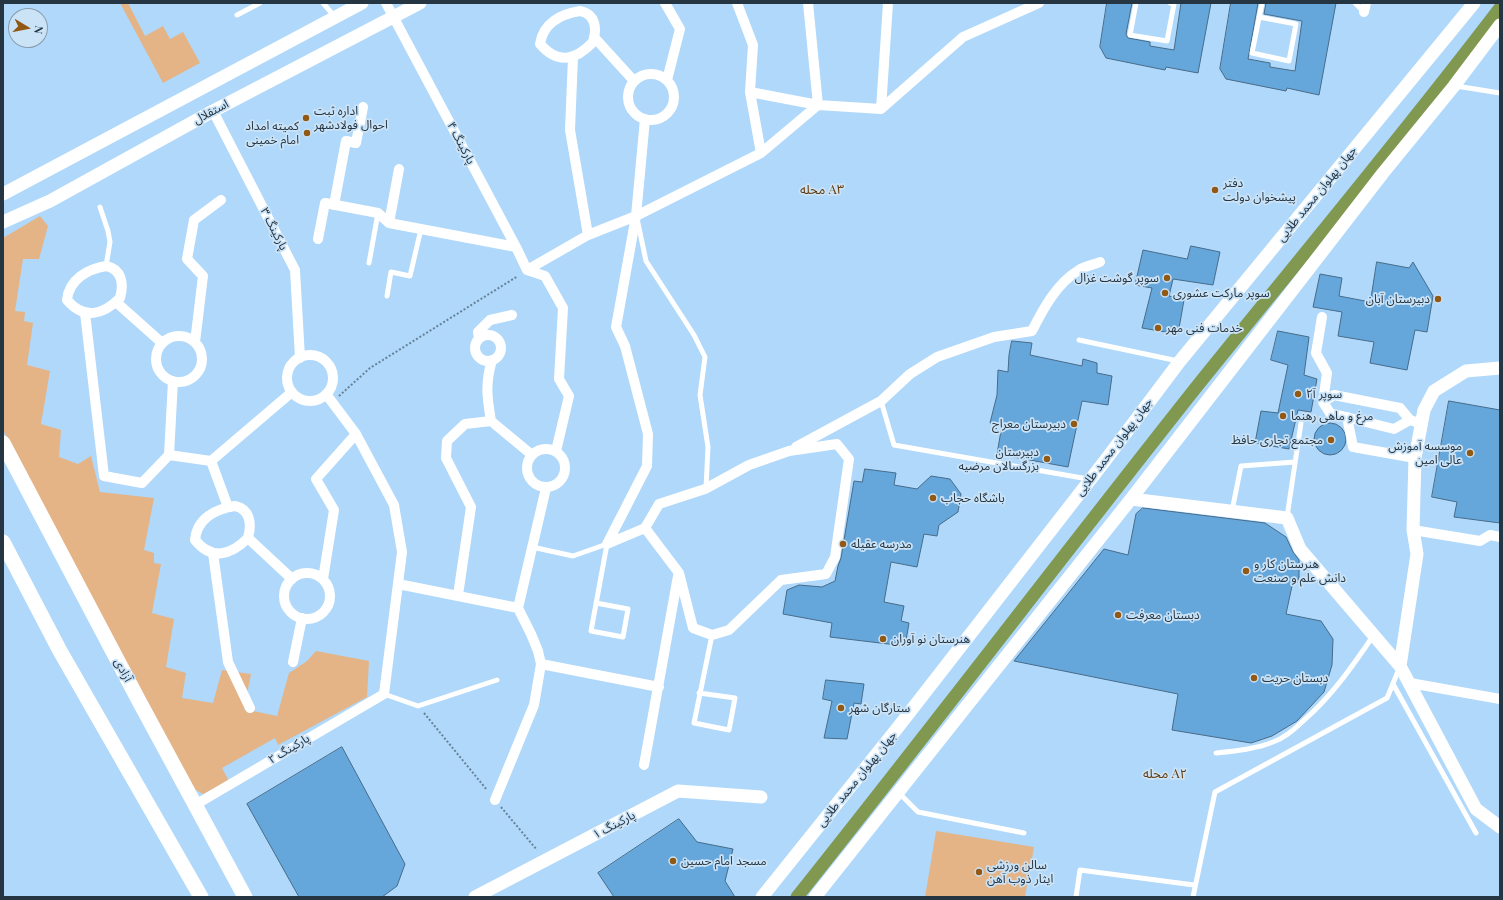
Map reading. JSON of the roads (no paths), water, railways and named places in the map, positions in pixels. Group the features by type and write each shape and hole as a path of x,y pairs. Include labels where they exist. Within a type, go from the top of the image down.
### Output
{"main road":[{"name":"آزادی","path":"3,443 245,897"},
{"path":"3,542 60,650 201,897"}],"street":[{"name":"استقلال","path":"3,194 362,3"},
{"name":"پارکینگ ۴","path":"386,3 527,270"},
{"name":"استقلال","path":"4,219 50,201 213,111 420,3"},
{"path":"665,3 680,29 667,80"},
{"path":"737,3 753,45 750,92 761,153"},
{"path":"808,3 818,104"},
{"path":"881,109 888,3"},
{"path":"750,92 818,104 881,109 963,37 1039,3"},
{"name":"جهان پهلوان محمد طلایی","path":"762,897 899,726 1180,361 1474,3"},
{"path":"580,7 592,18 596,32 594,37 593,42 589,46 573,57 566,59 550,54 540,44 544,31 557,18 580,7"},
{"path":"815,897 1131,499 1383,172 1454,86 1500,25"},
{"path":"594,37 634,81"},
{"path":"573,57 570,130 588,235"},
{"path":"648,74 655,74 667,80 673,92 672,106 661,117 645,119 638,116 632,110 628,95 634,81 640,76 648,74"},
{"path":"527,270 588,235 636,216 761,153 818,104"},
{"path":"334,205 346,141 356,143 363,106"},
{"name":"پارکینگ ۳","path":"213,111 295,270 300,358"},
{"path":"607,544 647,466 648,434 625,346 616,327 636,216 645,119"},
{"path":"389,223 399,169"},
{"path":"195,342 203,276 187,259 194,220 221,200"},
{"path":"318,239 325,203 378,213 389,223 516,247"},
{"path":"607,544 645,528 659,504 706,489 749,465 789,451 881,401 910,374 937,357 994,337 1032,331 1058,288 1079,270 1100,262"},
{"path":"106,266 113,267 116,270 121,281 120,298 116,302 100,312 92,314 77,310 67,300 70,286 83,274 106,266"},
{"path":"527,270 545,276 563,308 559,379 569,396 556,451"},
{"path":"116,302 162,343"},
{"path":"85,313 104,476 142,483 169,455 173,381"},
{"path":"479,339 482,336 491,335 498,339 501,351 499,355 492,360 484,360 478,355 476,347 479,339 478,332 490,320 512,315"},
{"path":"1322,317 1316,353 1327,373 1323,402 1330,413 1394,429 1415,422 1424,410 1434,391 1466,371 1500,368"},
{"path":"176,336 189,338 195,342 201,354 199,368 195,374 189,379 181,382 166,378 160,373 156,358 162,343 168,338 176,336"},
{"path":"329,398 312,401 297,397 288,385 287,377 293,362 307,355 320,358 326,362 332,374 329,398 356,434 394,506 402,552 384,694"},
{"path":"492,360 488,376 487,397 491,421 532,455"},
{"path":"169,455 211,461 292,392"},
{"path":"1323,402 1334,395 1400,408 1415,422 1413,530 1417,554 1400,666"},
{"path":"1347,417 1353,446 1415,458"},
{"path":"458,595 471,507 446,458 447,441 465,424 491,421"},
{"path":"323,579 334,510 316,479 356,434"},
{"path":"645,528 679,572 693,628 712,635 729,630 781,580 826,574 835,558 849,459 837,444 789,451"},
{"path":"543,449 556,451 561,456 566,468 562,480 558,484 546,488 534,484 527,473 528,460 537,451 543,449"},
{"path":"211,461 228,507"},
{"path":"495,800 534,705 541,664 532,634 518,608 546,488"},
{"path":"1131,499 1287,518 1300,549 1400,666 1476,809 1500,827"},
{"path":"235,506 241,507 247,513 250,527 248,538 228,552 220,554 205,550 195,540 198,526 205,518 228,507 235,506"},
{"path":"1413,530 1480,541 1490,535 1500,536"},
{"path":"248,538 292,579"},
{"path":"213,553 228,662 250,708"},
{"path":"644,765 679,572"},
{"path":"302,573 310,573 323,579 328,585 330,600 323,613 309,619 295,615 289,610 284,596 286,588 292,579 302,573"},
{"path":"398,584 518,608"},
{"path":"293,662 302,618"},
{"path":"541,664 659,687"},
{"path":"1410,683 1500,699"},
{"name":"پارکینگ ۲","path":"195,805 384,694"},
{"name":"پارکینگ ۱","path":"475,897 678,791 761,797"}],"lane":[{"path":"237,14 260,3"},
{"path":"323,3 336,17"},
{"path":"1136,3 1130,35 1167,41 1174,4 1170,3"},
{"path":"1259,17 1296,24 1289,61 1252,53 1259,17 1262,3"},
{"path":"1355,3 1365,7"},
{"path":"1454,86 1500,93"},
{"path":"100,207 108,230 110,242 106,266"},
{"path":"369,263 378,213"},
{"path":"636,216 646,261 694,335 705,357 700,395 708,447 706,489"},
{"path":"387,296 391,272 410,276 420,229"},
{"path":"1079,340 1180,361"},
{"path":"881,401 894,445 1090,479"},
{"path":"1287,518 1301,423"},
{"path":"1232,511 1241,466 1295,462"},
{"path":"532,547 573,556 607,544"},
{"path":"596,603 628,609 623,637 591,631 596,603 607,544"},
{"path":"699,693 735,698 729,730 694,723 699,693 712,635"},
{"path":"1216,753 1254,748 1274,742 1288,734 1319,708 1345,677 1373,635"},
{"path":"1193,897 1194,885 1215,792 1387,698 1400,666"},
{"path":"384,694 418,706 497,680"},
{"path":"1393,684 1476,833"},
{"path":"898,792 918,812 1024,833"},
{"path":"1076,897 1080,870 1194,885"}],"waterway":[{"path":"797,897 1194,390 1387,153 1500,8"}],"place":[{"name":"اداره ثبت احوال فولادشهر","path":"306,118"},
{"name":"کمیته امداد امام خمینی","path":"307,133"},
{"name":"دفتر پیشخوان دولت","path":"1215,190"},
{"name":"سوپر گوشت غزال","path":"1167,278"},
{"name":"سوپر مارکت عشوری","path":"1165,293"},
{"name":"دبیرستان آبان","path":"1438,299"},
{"name":"خدمات فنی مهر","path":"1158,328"},
{"name":"سوپر آ۲","path":"1298,394"},
{"name":"مرغ و ماهی رهنما","path":"1283,416"},
{"name":"دبیرستان معراج","path":"1074,424"},
{"name":"مجتمع تجاری حافظ","path":"1331,440"},
{"name":"موسسه آموزش عالی امین","path":"1470,453"},
{"name":"دبیرستان بزرگسالان مرضیه","path":"1047,459"},
{"name":"باشگاه حجاب","path":"933,498"},
{"name":"مدرسه عقیله","path":"843,544"},
{"name":"هنرستان کار و دانش علم و صنعت","path":"1246,571"},
{"name":"دبستان معرفت","path":"1118,615"},
{"name":"هنرستان نو آوران","path":"883,639"},
{"name":"دبستان حریت","path":"1254,678"},
{"name":"ستارگان شهر","path":"841,708"},
{"name":"مسجد امام حسین","path":"673,861"},
{"name":"سالن ورزشی ایثار ذوب آهن","path":"979,872"}],"district":[{"name":"محله A۳","path":"822,190"},
{"name":"محله A۲","path":"1165,774"}]}
